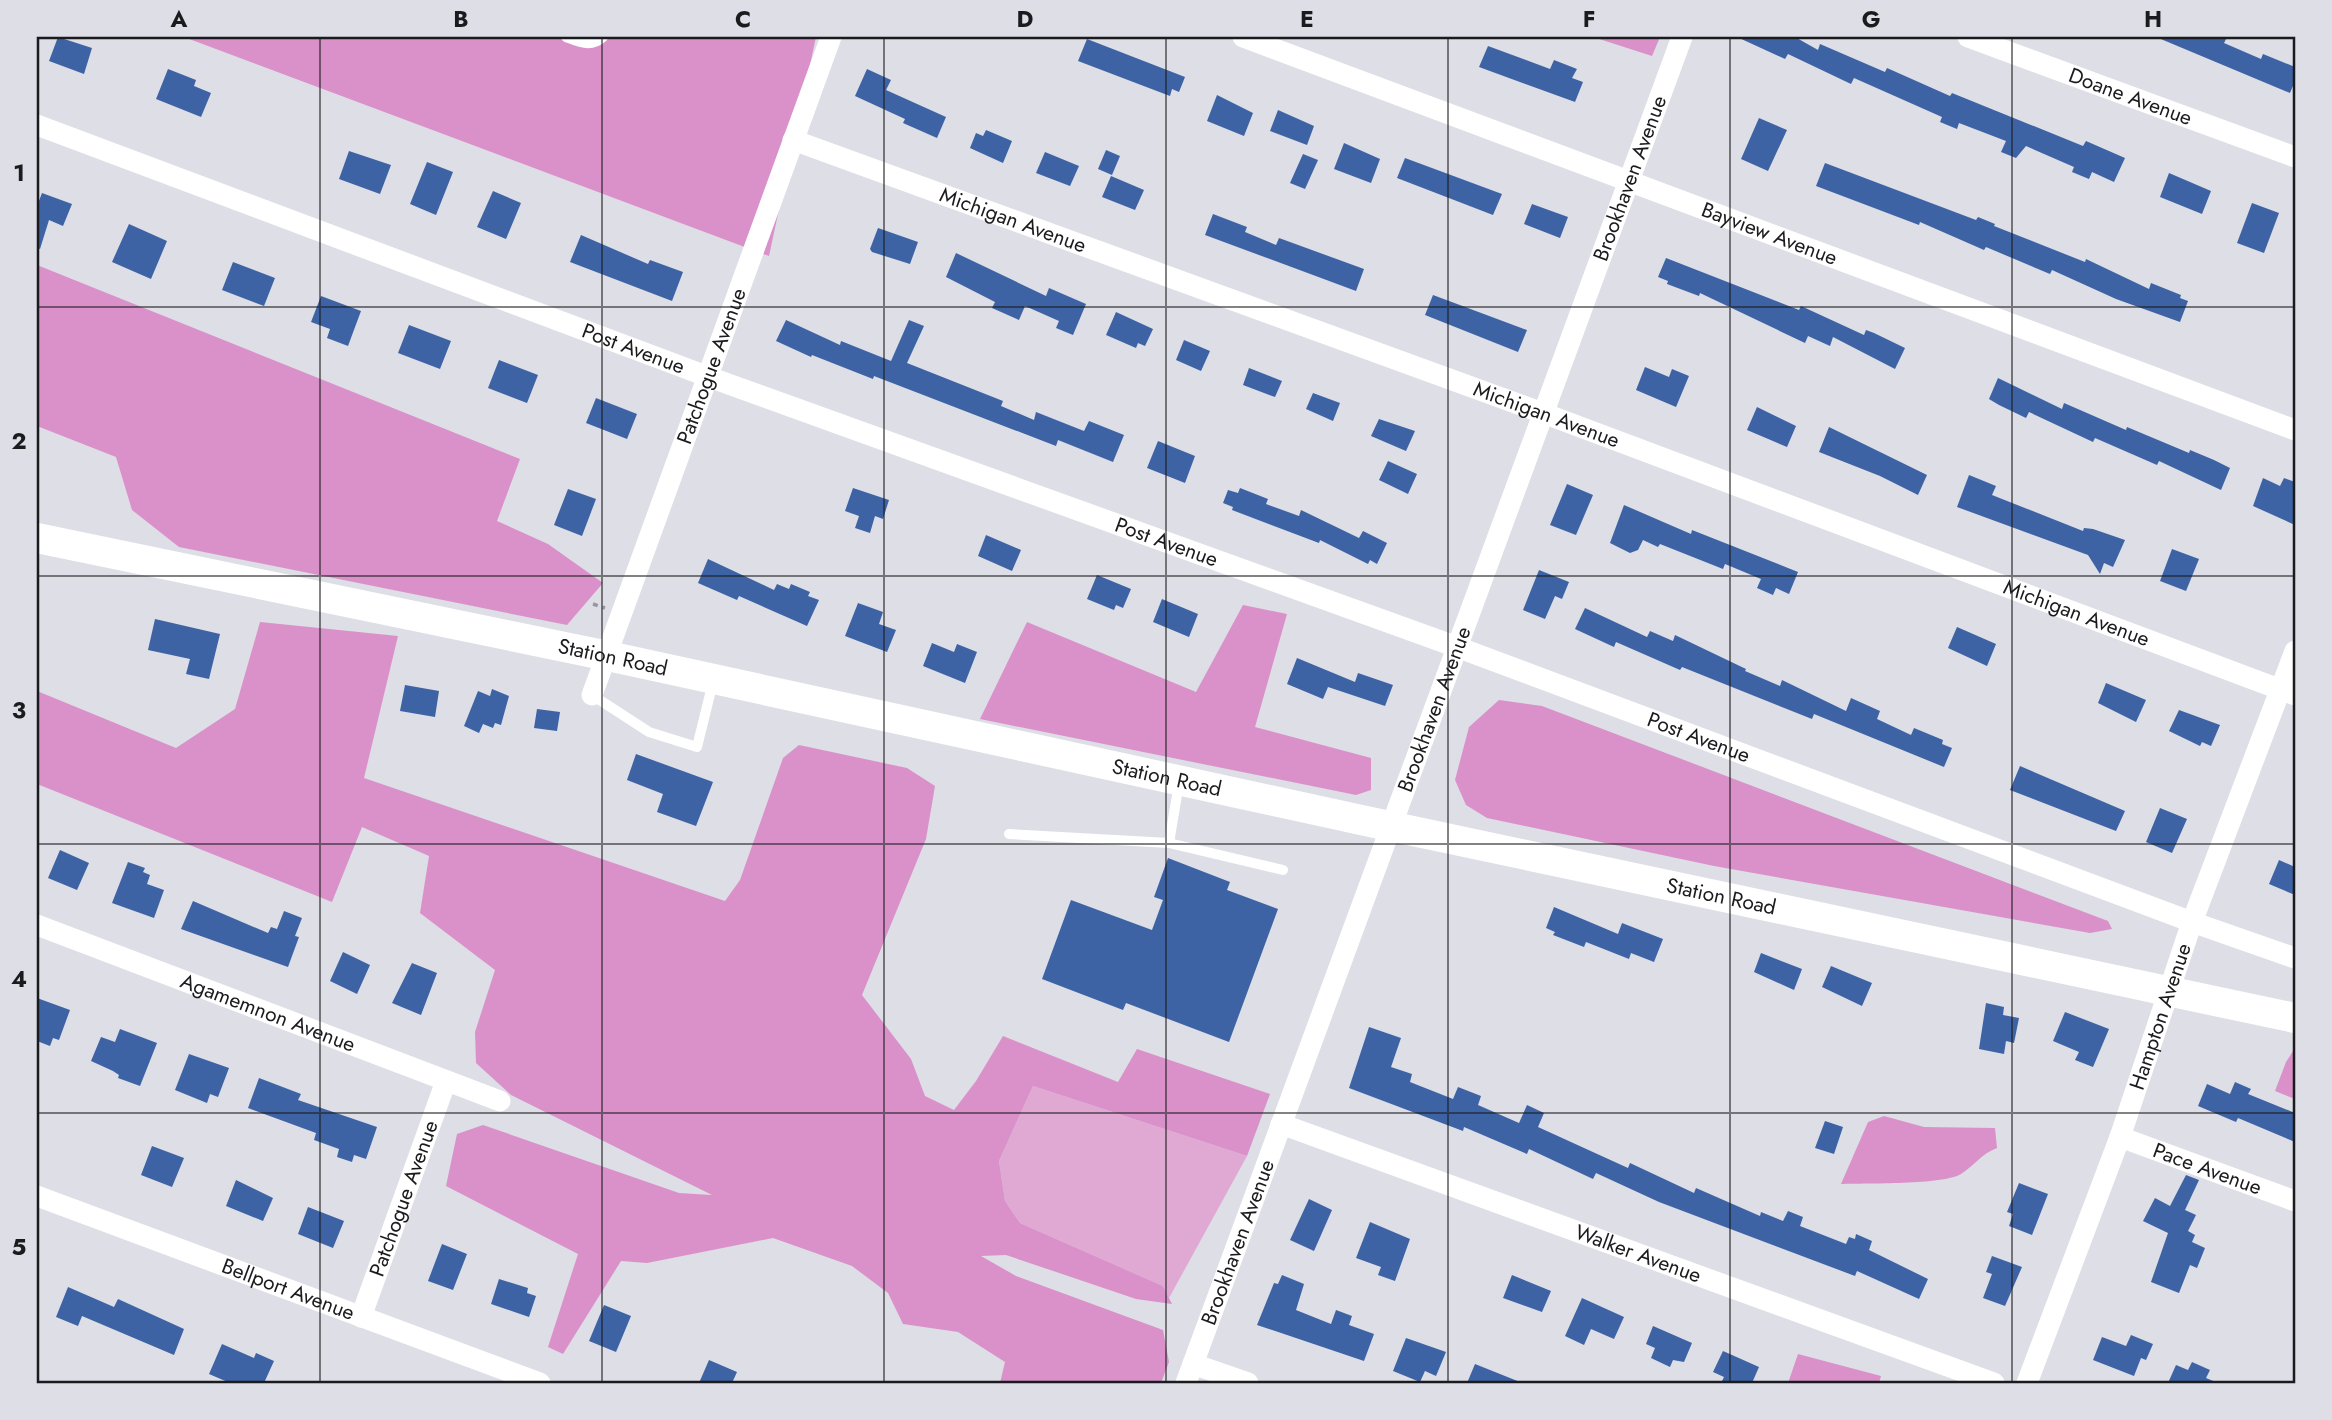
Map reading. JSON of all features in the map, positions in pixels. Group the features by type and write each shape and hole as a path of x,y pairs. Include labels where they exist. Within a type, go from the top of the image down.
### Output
{"main road":[{"name":"Station Road","path":"37,538 608,656 1391,827 2295,1018"}],"street":[{"name":"Patchogue Avenue","path":"592,695 831,37"},
{"name":"Bayview Avenue","path":"1243,37 2295,430"},
{"name":"Brookhaven Avenue","path":"1190,1373 1682,37"},
{"name":"Doane Avenue","path":"1968,37 2295,157"},
{"name":"Post Avenue","path":"37,125 709,377 1457,647 2295,958"},
{"name":"Michigan Avenue","path":"793,140 1544,413 2288,692"},
{"name":"Hampton Avenue","path":"2027,1383 2120,1137 2192,922 2288,692 2295,650"},
{"name":"Agamemnon Avenue","path":"37,925 500,1101"},
{"name":"Patchogue Avenue","path":"361,1317 446,1080"},
{"name":"Walker Avenue","path":"1281,1124 1994,1383"},
{"name":"Pace Avenue","path":"2120,1137 2295,1201"},
{"name":"Bellport Avenue","path":"37,1196 540,1383"},
{"path":"1190,1373 1248,1383"}],"lane":[{"path":"566,37 585,44 597,42 603,37"},
{"path":"592,695 649,732 698,747 713,679"},
{"path":"1168,844 1180,780"},
{"path":"1009,834 1168,844 1283,870"}],"shaded area":[{"path":"184,37 816,37 769,256"},
{"path":"1593,37 1660,37 1652,56"},
{"path":"37,265 520,459 497,521 548,544 603,583 567,625 179,547 132,510 116,457 37,426"},
{"path":"1243,605 1287,614 1255,727 1371,758 1371,790 1356,795 980,719 1027,622 1196,692"},
{"path":"260,622 398,636 364,778 725,901 740,880 783,758 799,745 907,768 935,786 926,839 862,995 911,1059 925,1096 954,1110 976,1081 1003,1036 1118,1082 1137,1049 1270,1094 1247,1156 1033,1086 999,1161 1005,1201 1020,1223 1163,1286 1172,1304 1136,1299 1006,1255 981,1256 1016,1276 1163,1330 1169,1362 1161,1383 1000,1383 1005,1362 958,1332 903,1324 888,1293 852,1266 773,1238 647,1263 621,1261 563,1354 548,1347 578,1254 446,1186 457,1134 483,1125 679,1193 712,1195 511,1095 476,1063 475,1032 495,970 420,913 429,856 362,827 332,902 37,784 37,691 176,748 235,709"},
{"path":"1499,700 1542,706 2108,921 2112,929 2090,933 1714,866 1487,818 1466,805 1455,780 1469,727"},
{"path":"2295,1048 2295,1099 2275,1091 2286,1062"},
{"path":"1033,1086 1247,1156 1169,1298 1163,1286 1020,1223 1005,1201 999,1161"},
{"path":"1884,1116 1924,1127 1995,1128 1997,1148 1952,1178 1922,1182 1841,1184 1868,1122"},
{"path":"1798,1354 1881,1376 1879,1383 1788,1383"}],"building":[{"path":"58,37 92,48 84,74 49,61"},
{"path":"1737,37 1795,37 1818,50 1820,44 1885,72 1887,68 1950,96 1952,93 2083,146 2086,141 2125,158 2114,182 2092,172 2089,179 2072,172 2074,167 2026,146 2016,158 2001,152 2006,141 1959,123 1957,129 1940,122 1942,117 1854,78 1851,84 1788,54 1785,59"},
{"path":"2156,37 2227,37 2224,43 2261,59 2263,54 2295,67 2295,81 2290,93"},
{"path":"1087,39 1185,77 1179,92 1172,89 1170,96 1078,61"},
{"path":"1488,46 1550,69 1554,60 1577,69 1572,78 1583,82 1575,102 1479,67"},
{"path":"168,69 196,80 194,86 211,93 201,117 156,99"},
{"path":"867,69 891,80 886,90 946,117 937,138 903,123 905,119 855,96"},
{"path":"1217,95 1253,113 1244,136 1207,121"},
{"path":"1278,110 1314,126 1307,145 1270,131"},
{"path":"1759,118 1787,130 1768,171 1741,159"},
{"path":"986,130 1012,141 1003,163 970,148 976,133 983,136"},
{"path":"1344,143 1380,159 1371,183 1334,169"},
{"path":"1106,150 1120,156 1112,175 1098,169"},
{"path":"349,151 391,165 380,194 339,179"},
{"path":"1045,152 1079,166 1070,186 1036,173"},
{"path":"1303,154 1318,160 1305,189 1290,183"},
{"path":"1405,158 1502,194 1493,215 1397,178"},
{"path":"427,162 453,172 436,215 410,204"},
{"path":"1825,163 1976,220 1978,217 2085,262 2086,259 2149,289 2151,283 2181,295 2180,298 2188,301 2180,322 2116,299 2052,270 2050,274 1986,247 1984,250 1920,222 1919,225 1816,186"},
{"path":"2169,173 2211,191 2202,214 2160,197"},
{"path":"1111,176 1144,190 1135,210 1102,197"},
{"path":"493,191 521,203 506,239 477,227"},
{"path":"42,193 72,204 63,226 49,220 40,249 37,248 37,206"},
{"path":"2252,203 2279,213 2264,253 2237,243"},
{"path":"1532,204 1568,217 1560,238 1524,224"},
{"path":"1213,214 1247,227 1245,232 1276,245 1279,238 1364,269 1356,291 1205,235"},
{"path":"129,224 167,241 151,279 112,262"},
{"path":"878,228 918,242 910,264 872,252 870,249"},
{"path":"581,235 648,264 650,260 683,272 672,301 570,262"},
{"path":"956,253 1046,296 1049,288 1086,304 1073,335 1056,328 1059,321 1025,306 1019,320 992,308 995,302 946,277"},
{"path":"1666,258 1799,310 1801,306 1864,335 1866,330 1874,333 1905,348 1895,369 1833,337 1830,346 1808,336 1805,343 1700,293 1699,296 1667,284 1668,281 1658,277"},
{"path":"233,262 275,278 264,306 222,290"},
{"path":"1433,295 1527,330 1518,352 1425,315"},
{"path":"321,296 361,311 348,346 327,338 330,329 311,322"},
{"path":"1116,312 1153,329 1145,346 1138,343 1136,348 1106,335"},
{"path":"786,320 840,345 841,341 891,361 909,320 924,326 907,363 1003,401 1001,406 1034,420 1036,412 1084,431 1089,421 1124,435 1113,462 1058,440 1056,446 874,376 873,379 812,355 811,357 776,341"},
{"path":"409,325 451,341 440,369 398,353"},
{"path":"1184,340 1210,351 1201,371 1176,360"},
{"path":"499,360 538,375 527,403 488,388"},
{"path":"1645,367 1669,377 1672,369 1689,376 1676,407 1636,390"},
{"path":"1249,368 1282,381 1275,397 1243,385"},
{"path":"1998,378 2062,409 2064,403 2126,430 2127,427 2189,453 2190,450 2230,468 2221,490 2159,461 2157,465 2095,438 2093,442 2029,412 2026,418 1999,405 1989,399"},
{"path":"1313,393 1340,403 1333,421 1306,409"},
{"path":"596,398 637,414 627,439 586,423"},
{"path":"1757,407 1796,426 1787,447 1747,430"},
{"path":"1379,419 1415,431 1406,451 1371,436"},
{"path":"1829,427 1927,475 1918,495 1880,476 1819,452"},
{"path":"1158,441 1195,456 1185,483 1147,468"},
{"path":"1388,461 1417,474 1408,494 1379,480"},
{"path":"1969,475 1996,486 1992,495 2083,531 2084,528 2093,529 2125,540 2113,567 2104,563 2100,574 2088,555 1957,507"},
{"path":"2263,478 2280,486 2284,478 2295,482 2295,525 2253,506"},
{"path":"1567,484 1593,495 1576,535 1550,525"},
{"path":"853,488 889,500 883,519 875,516 870,533 855,528 859,516 845,511"},
{"path":"1240,488 1268,499 1266,504 1299,516 1301,510 1359,538 1363,531 1387,543 1377,564 1370,560 1368,564 1320,540 1319,543 1232,510 1233,507 1223,503 1228,490 1238,493"},
{"path":"568,489 596,499 582,536 554,525"},
{"path":"1624,505 1691,534 1692,530 1798,572 1789,594 1776,588 1773,595 1757,588 1761,579 1725,564 1723,569 1660,544 1658,547 1643,540 1638,550 1630,553 1610,543"},
{"path":"986,535 1021,550 1012,571 978,556"},
{"path":"2172,549 2199,559 2186,591 2160,581"},
{"path":"708,559 774,590 777,584 789,589 791,584 810,592 808,596 819,600 807,626 739,596 737,600 698,583"},
{"path":"1539,570 1569,582 1562,599 1555,596 1545,619 1523,610"},
{"path":"1097,575 1131,589 1123,608 1116,605 1114,610 1087,599"},
{"path":"1162,599 1198,614 1189,637 1153,622"},
{"path":"858,603 883,612 879,624 896,630 887,652 845,636"},
{"path":"1585,608 1647,637 1650,631 1673,641 1675,635 1746,669 1745,671 1780,686 1782,680 1846,711 1851,698 1880,711 1877,719 1911,735 1914,728 1943,740 1942,744 1952,748 1944,767 1814,714 1812,719 1682,667 1680,670 1616,642 1614,647 1575,629"},
{"path":"155,619 220,634 209,679 186,674 190,659 148,650"},
{"path":"1957,627 1996,644 1987,666 1948,648"},
{"path":"932,643 954,652 957,644 977,652 965,683 923,666"},
{"path":"1297,658 1355,682 1358,673 1393,685 1385,706 1328,687 1323,699 1287,684"},
{"path":"2106,683 2146,700 2136,722 2098,703"},
{"path":"405,685 439,691 435,717 400,711"},
{"path":"492,689 509,696 501,725 495,723 493,728 483,724 479,733 464,726 478,691 490,696"},
{"path":"537,709 560,712 557,731 534,728"},
{"path":"2179,710 2220,725 2211,746 2202,742 2200,746 2169,731"},
{"path":"636,754 713,782 696,826 657,812 663,794 627,780"},
{"path":"2020,766 2125,811 2116,831 2010,790"},
{"path":"2160,808 2187,819 2172,853 2146,842"},
{"path":"60,850 89,863 77,890 48,878"},
{"path":"1168,858 1230,882 1227,890 1278,909 1229,1042 1126,1003 1123,1010 1042,979 1071,900 1152,930 1163,900 1154,897"},
{"path":"2279,860 2295,867 2295,895 2269,884"},
{"path":"128,862 145,868 143,872 150,875 147,884 164,890 154,918 112,903"},
{"path":"193,901 268,933 271,927 277,929 284,911 302,918 295,936 299,937 288,967 181,929"},
{"path":"1554,907 1618,934 1622,923 1663,939 1654,962 1631,953 1629,959 1586,942 1584,947 1553,935 1555,932 1546,928"},
{"path":"343,952 370,965 357,994 330,981"},
{"path":"1761,953 1802,969 1794,990 1754,972"},
{"path":"412,963 437,973 421,1015 392,1003"},
{"path":"1831,966 1872,983 1862,1006 1822,987"},
{"path":"37,998 70,1010 59,1040 53,1038 50,1046 37,1041"},
{"path":"1986,1003 2004,1007 2003,1015 2019,1018 2014,1043 2006,1041 2004,1054 1979,1049"},
{"path":"2065,1012 2109,1029 2093,1067 2075,1060 2079,1052 2053,1041"},
{"path":"1369,1027 1401,1038 1391,1067 1412,1074 1410,1082 1453,1099 1458,1087 1481,1096 1478,1105 1519,1123 1527,1105 1544,1113 1538,1127 1628,1168 1630,1163 1694,1193 1696,1188 1760,1216 1761,1212 1783,1221 1788,1211 1803,1217 1800,1226 1846,1244 1849,1237 1855,1239 1856,1234 1872,1241 1869,1250 1928,1279 1919,1299 1857,1271 1855,1276 1659,1202 1596,1173 1593,1179 1529,1149 1527,1154 1464,1127 1463,1131 1349,1088"},
{"path":"120,1029 157,1043 140,1086 118,1078 119,1075 113,1071 91,1061 101,1037 115,1042"},
{"path":"189,1054 229,1068 218,1097 210,1094 207,1103 175,1090"},
{"path":"259,1078 301,1094 298,1100 377,1127 366,1159 354,1155 352,1162 337,1157 339,1149 314,1140 316,1133 248,1108"},
{"path":"2235,1082 2251,1089 2248,1094 2295,1113 2295,1142 2238,1118 2236,1122 2198,1106 2207,1084 2230,1094"},
{"path":"1825,1121 1843,1127 1834,1154 1815,1148"},
{"path":"152,1146 184,1158 172,1187 141,1175"},
{"path":"2186,1175 2199,1180 2185,1210 2196,1215 2188,1231 2195,1235 2192,1242 2205,1248 2197,1268 2190,1265 2179,1293 2151,1282 2168,1233 2143,1221 2155,1198 2170,1206"},
{"path":"236,1180 273,1198 263,1221 226,1206"},
{"path":"2019,1183 2048,1194 2032,1235 2009,1226 2013,1214 2007,1212"},
{"path":"1309,1199 1332,1210 1314,1251 1290,1240"},
{"path":"308,1207 344,1221 333,1248 298,1234"},
{"path":"1370,1222 1410,1239 1395,1281 1378,1275 1381,1267 1356,1258"},
{"path":"442,1244 467,1254 453,1290 428,1281"},
{"path":"1992,1256 2022,1267 2005,1306 1983,1298 1992,1274 1986,1272"},
{"path":"1282,1275 1304,1284 1296,1310 1331,1324 1336,1310 1352,1316 1349,1325 1374,1334 1364,1361 1257,1325 1274,1283 1278,1284"},
{"path":"1512,1275 1551,1291 1542,1312 1503,1298"},
{"path":"499,1279 528,1288 527,1293 536,1296 529,1317 491,1304"},
{"path":"68,1287 114,1307 118,1299 184,1329 174,1355 82,1316 78,1326 56,1317"},
{"path":"1582,1298 1624,1317 1614,1339 1591,1329 1584,1345 1565,1336"},
{"path":"604,1305 631,1316 616,1352 589,1341"},
{"path":"1653,1326 1692,1343 1684,1362 1673,1360 1670,1367 1651,1358 1655,1348 1646,1344"},
{"path":"2131,1335 2153,1344 2146,1360 2141,1358 2134,1376 2093,1360 2102,1337 2126,1346"},
{"path":"1406,1338 1446,1352 1436,1376 1425,1371 1420,1382 1393,1371"},
{"path":"222,1344 254,1358 256,1353 274,1361 264,1383 230,1383 209,1374"},
{"path":"1723,1351 1759,1367 1752,1383 1721,1383 1724,1377 1713,1372"},
{"path":"709,1360 737,1372 732,1383 699,1383"},
{"path":"2192,1362 2210,1370 2206,1378 2218,1383 2168,1383 2176,1365 2188,1370"},
{"path":"1475,1364 1520,1382 1520,1383 1467,1383"}]}
